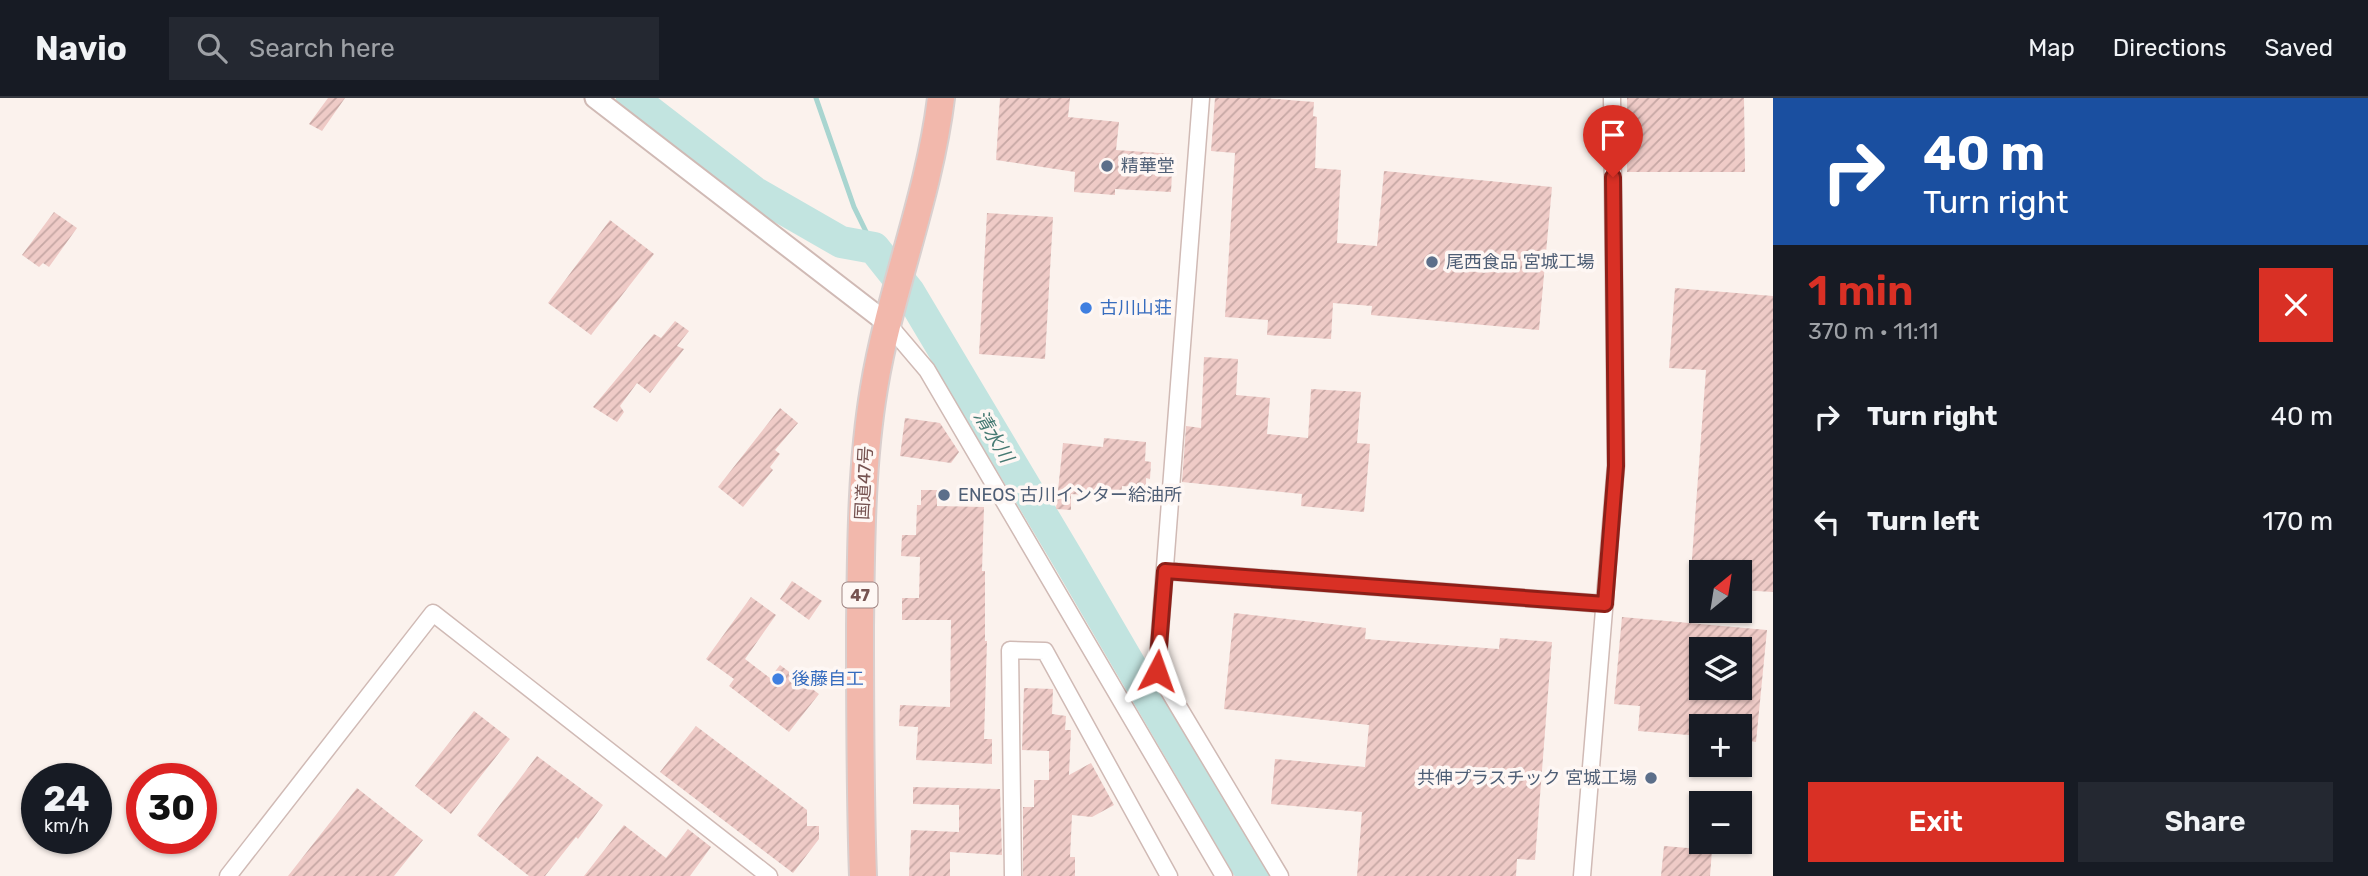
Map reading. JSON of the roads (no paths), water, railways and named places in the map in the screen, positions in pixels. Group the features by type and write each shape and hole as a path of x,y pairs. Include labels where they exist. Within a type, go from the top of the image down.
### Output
{"highway":[{"name":"国道47号","path":"863,876 859,783 860,555 865,454 874,387 888,320 927,174 941,98"}],"street":[{"path":"594,98 888,320 927,370 1224,876"},
{"path":"1201,98 1157,671 1280,876"},
{"path":"1582,876 1616,466 1612,98"},
{"path":"1165,571 1605,604"},
{"path":"228,876 433,613 769,876"},
{"path":"1013,876 1010,650 1045,651 1169,876"}],"waterway":[{"name":"清水川","path":"632,98 754,192 841,242 874,248 909,292 1253,876"},
{"path":"816,98 854,207 874,248"}],"place":[{"name":"精華堂","path":"1107,166"},
{"name":"尾西食品 宮城工場","path":"1432,262"},
{"name":"古川山荘","path":"1086,308"},
{"name":"ENEOS 古川インター給油所","path":"944,495"},
{"name":"後藤自工","path":"778,679"},
{"name":"共伸プラスチック 宮城工場","path":"1651,778"}]}
